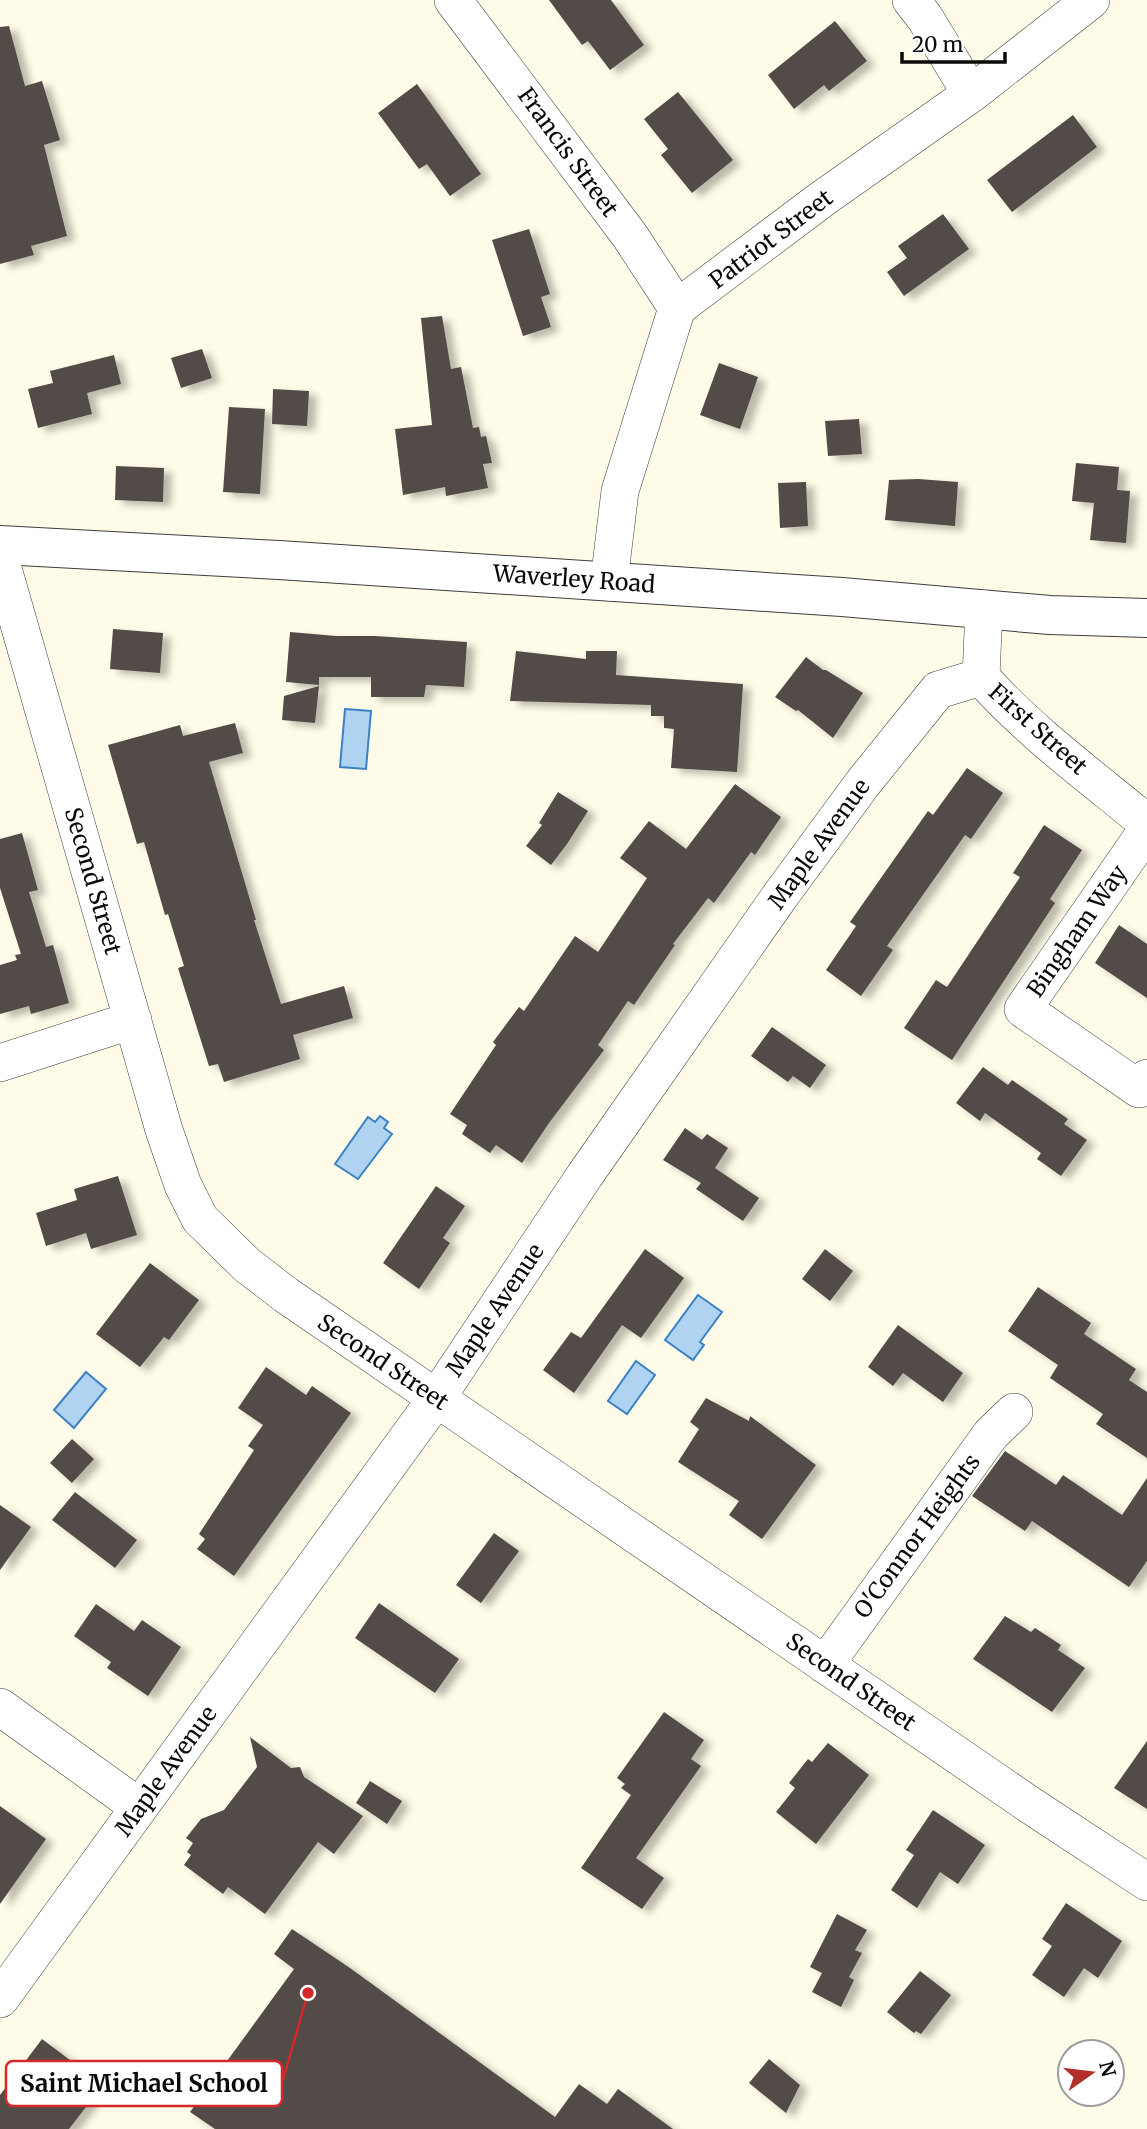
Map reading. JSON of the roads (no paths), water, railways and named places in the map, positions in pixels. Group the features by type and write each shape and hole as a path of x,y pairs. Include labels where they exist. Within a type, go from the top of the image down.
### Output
{"street":[{"name":"Francis Street","path":"453,0 630,236 677,308"},
{"path":"912,0 971,94"},
{"name":"Patriot Street","path":"677,308 971,94 1091,0"},
{"path":"609,582 620,491 677,308"},
{"name":"Waverley Road","path":"0,545 279,560 831,596 1050,615 1147,618"},
{"name":"Second Street","path":"0,558 164,1130 183,1185 200,1219 247,1265 286,1295 1030,1805 1147,1882"},
{"name":"First Street","path":"984,609 981,677 1035,731 1147,823"},
{"name":"Maple Avenue","path":"0,1999 436,1399 584,1175 863,783 938,690 981,677"},
{"name":"Bingham Way","path":"1147,830 1023,1009 1139,1089 1147,1078"},
{"path":"0,1063 133,1020"},
{"name":"O'Connor Heights","path":"825,1665 991,1434 1014,1412"},
{"path":"0,1707 139,1807"}],"water":[{"path":"345,709 371,711 366,769 340,767"},
{"path":"380,1116 388,1122 384,1128 392,1134 358,1179 335,1164 368,1117 375,1122"},
{"path":"698,1295 722,1312 700,1342 704,1345 693,1360 665,1340"},
{"path":"636,1361 655,1375 627,1414 608,1401"},
{"path":"86,1372 106,1389 74,1428 54,1410"}],"place":[{"name":"Saint Michael School","path":"308,1993"}]}
